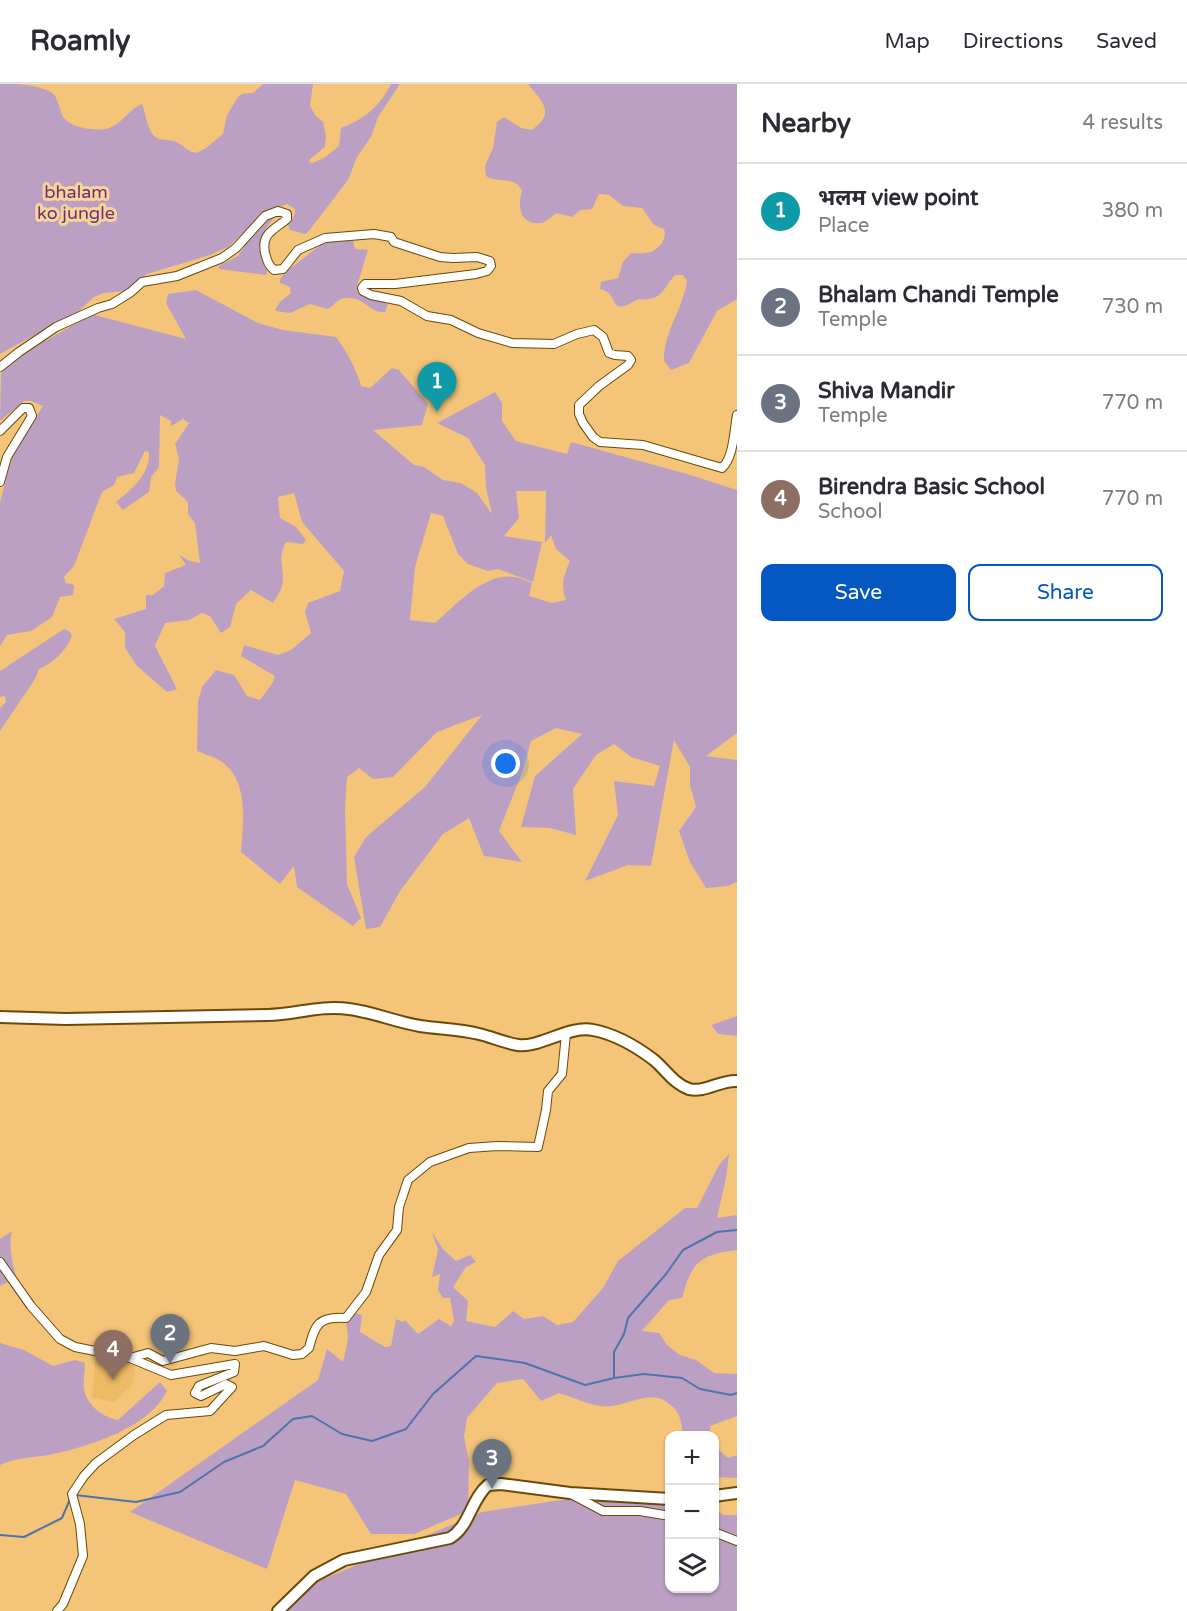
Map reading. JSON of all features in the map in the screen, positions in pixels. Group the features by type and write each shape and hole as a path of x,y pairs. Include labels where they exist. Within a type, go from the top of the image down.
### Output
{"main road":[{"path":"0,1017 66,1019 289,1014 315,1009 350,1009 419,1026 462,1030 518,1045 532,1044 585,1029 608,1034 653,1060 678,1083 691,1089 698,1090 721,1082 737,1081"},
{"path":"278,1611 314,1576 344,1560 450,1538 461,1529 480,1493 488,1485 501,1484 570,1493 665,1499"},
{"path":"719,1495 737,1493"}],"street":[{"path":"0,367 56,327 112,304 142,282 177,276 222,258 236,248 265,216 281,211 287,214 287,219 269,231 264,241 268,262 274,270 283,269 291,255 298,250 325,238 379,234 391,237 394,242 440,257 483,257 490,261 491,266 487,271 476,274 395,284 365,284 362,288 366,294 401,301 427,316 452,320 478,333 512,343 551,344 586,331 599,332 609,353 628,356 631,360 628,365 599,386 579,405 579,414 583,423 593,437 600,442 643,445 722,468 729,456 737,415"},
{"path":"0,431 23,408 29,408 32,411 31,419 7,457 0,482"},
{"path":"130,1358 148,1353 163,1361 211,1348 235,1351 264,1346 293,1355 302,1354 309,1348 313,1330 322,1320 332,1317 346,1318 366,1292 379,1255 397,1230 399,1206 408,1180 430,1162 469,1148 538,1147 548,1091 562,1074 566,1034"},
{"path":"0,1262 31,1306 60,1339 75,1347 130,1358 171,1375 235,1364 234,1371 199,1386 195,1393 201,1396 226,1384 232,1387 210,1411 166,1415 96,1463 84,1476 72,1494 80,1524 83,1556 63,1604 57,1611"},
{"path":"570,1493 603,1511 640,1511 665,1515"},
{"path":"719,1534 737,1541"}],"shaded area":[{"path":"96,1354 136,1362 132,1385 114,1402 92,1397"}],"green space":[{"name":"bhalam ko jungle","path":"0,84 19,84 49,91 55,96 68,122 98,130 114,126 142,104 149,127 157,138 176,142 196,153 223,134 227,115 242,94 253,93 263,84 313,84 310,106 323,122 326,136 325,147 310,159 309,162 312,163 324,158 339,146 341,128 371,111 391,84 400,84 378,117 371,137 357,157 348,180 308,232 305,234 290,230 288,225 295,214 295,209 287,204 266,212 228,247 207,256 147,274 126,291 104,293 94,297 79,311 0,354"},
{"path":"528,84 737,84 737,299 717,311 689,363 671,370 664,361 667,341 685,291 687,281 683,275 675,275 657,297 638,299 622,307 615,303 611,295 600,289 601,282 618,278 623,262 631,253 650,252 658,248 663,241 664,229 654,225 642,208 623,206 609,195 599,194 592,209 580,210 572,217 557,213 545,222 533,223 524,217 520,208 522,191 519,186 511,181 486,176 485,166 493,148 497,122 504,117 521,128 532,130 544,118 542,101"},
{"path":"270,217 274,217 261,239 262,251 267,263 266,275 219,269 219,266 238,256 253,233"},
{"path":"353,240 355,249 368,250 357,291 388,304 385,312 374,310 361,301 351,298 342,299 328,309 310,304 290,313 276,311 280,302 291,293 290,287 280,283 280,279 287,271 324,242"},
{"path":"196,290 258,323 283,330 336,337 351,360 361,386 370,388 392,368 399,370 428,404 422,425 373,430 414,465 424,467 443,480 461,483 477,493 492,514 486,488 485,465 468,438 437,423 495,392 502,403 502,421 516,441 567,454 571,442 737,490 737,733 706,756 737,760 737,882 728,886 706,888 690,862 679,831 696,807 690,785 690,767 674,740 651,866 628,865 585,881 618,815 614,781 654,786 660,766 631,757 614,744 596,755 573,789 576,835 550,828 521,827 535,776 582,734 556,728 531,741 523,770 499,831 522,862 484,856 469,818 443,834 400,891 380,927 366,929 354,857 366,837 425,787 482,715 437,732 393,777 373,779 359,768 347,777 345,807 347,884 361,918 353,926 297,887 294,866 280,884 241,852 243,815 236,778 219,760 197,751 198,702 202,687 216,670 234,675 247,696 260,700 275,676 241,656 244,645 278,655 291,650 311,633 305,612 308,603 340,591 344,571 302,522 294,493 278,497 280,518 296,527 306,540 303,544 286,542 281,559 282,586 273,603 251,590 236,604 230,627 221,633 210,616 202,613 189,620 165,623 155,646 177,689 167,692 137,666 125,648 125,632 114,619 146,609 146,595 153,595 164,586 165,573 186,565 179,555 200,563 195,523 188,514 188,502 176,491 175,484 179,459 175,444 189,423 183,419 171,426 171,421 160,415 159,467 151,477 149,492 123,510 116,502 134,487 147,468 149,452 145,451 134,473 117,477 114,485 102,492 74,566 64,577 66,583 74,585 73,595 60,597 52,617 31,631 7,635 0,646 0,502 13,454 43,406 24,401 0,421 1,373 25,352 95,315 186,339 166,303 168,294","holes":["516,491 546,491 545,543 551,535 556,549 570,561 564,580 563,590 566,600 552,603 529,596 532,583 515,577 504,577 492,580 471,591 435,623 410,620 415,567 431,513 443,516 458,554 468,564 488,571 498,569 533,582 542,542 504,536 519,518"]},
{"path":"64,629 72,636 66,647 54,660 39,669 35,679 0,731 0,708 6,702 5,696 0,697 0,671"},
{"path":"737,1016 737,1036 718,1034 711,1025"},
{"path":"729,1154 717,1218 737,1215 737,1250 714,1254 699,1262 690,1276 682,1298 669,1300 642,1331 659,1333 667,1345 680,1355 696,1360 714,1373 737,1374 737,1416 710,1426 710,1431 682,1431 678,1413 672,1406 660,1399 652,1397 618,1405 600,1406 559,1393 541,1401 523,1379 497,1383 467,1418 464,1437 469,1460 468,1511 414,1534 371,1534 346,1494 295,1480 267,1569 130,1512 318,1380 327,1349 343,1362 348,1339 346,1318 356,1313 362,1315 360,1332 385,1347 391,1346 396,1319 403,1322 405,1320 418,1334 439,1319 451,1326 454,1321 450,1298 443,1298 438,1290 440,1274 432,1277 438,1250 432,1232 443,1249 456,1261 470,1255 476,1262 466,1267 453,1287 468,1301 466,1321 495,1327 513,1311 524,1319 543,1316 557,1325 573,1322 603,1288 618,1261 685,1208 697,1208 719,1165"},
{"path":"12,1231 11,1255 15,1272 21,1288 35,1305 26,1308 8,1282 0,1286 0,1239"},
{"path":"0,1343 24,1350 53,1366 75,1360 85,1363 84,1386 87,1398 98,1411 113,1419 118,1420 160,1382 167,1391 146,1415 116,1434 81,1447 49,1455 18,1459 0,1465"},
{"path":"719,1450 728,1458 737,1455 737,1478 719,1477"},
{"path":"665,1498 665,1593 719,1593 719,1512 723,1515 737,1515 737,1537 735,1536 737,1611 277,1611 314,1583 482,1512 561,1500"}],"waterway":[{"path":"75,1495 136,1502 180,1492 224,1462 263,1446 293,1419 312,1416 342,1434 372,1441 406,1429 433,1394 476,1356 525,1363 585,1385 614,1378 614,1352 624,1334 628,1318 666,1274 683,1250 717,1232 737,1230"},
{"path":"614,1378 644,1374 682,1378 700,1389 731,1395 737,1393"},
{"path":"0,1535 24,1537 62,1518 70,1499"}],"place":[{"name":"भलम view point","path":"437,412"},
{"name":"Bhalam Chandi Temple","path":"170,1364"},
{"name":"Birendra Basic School","path":"113,1380"},
{"name":"Shiva Mandir","path":"492,1489"}]}
